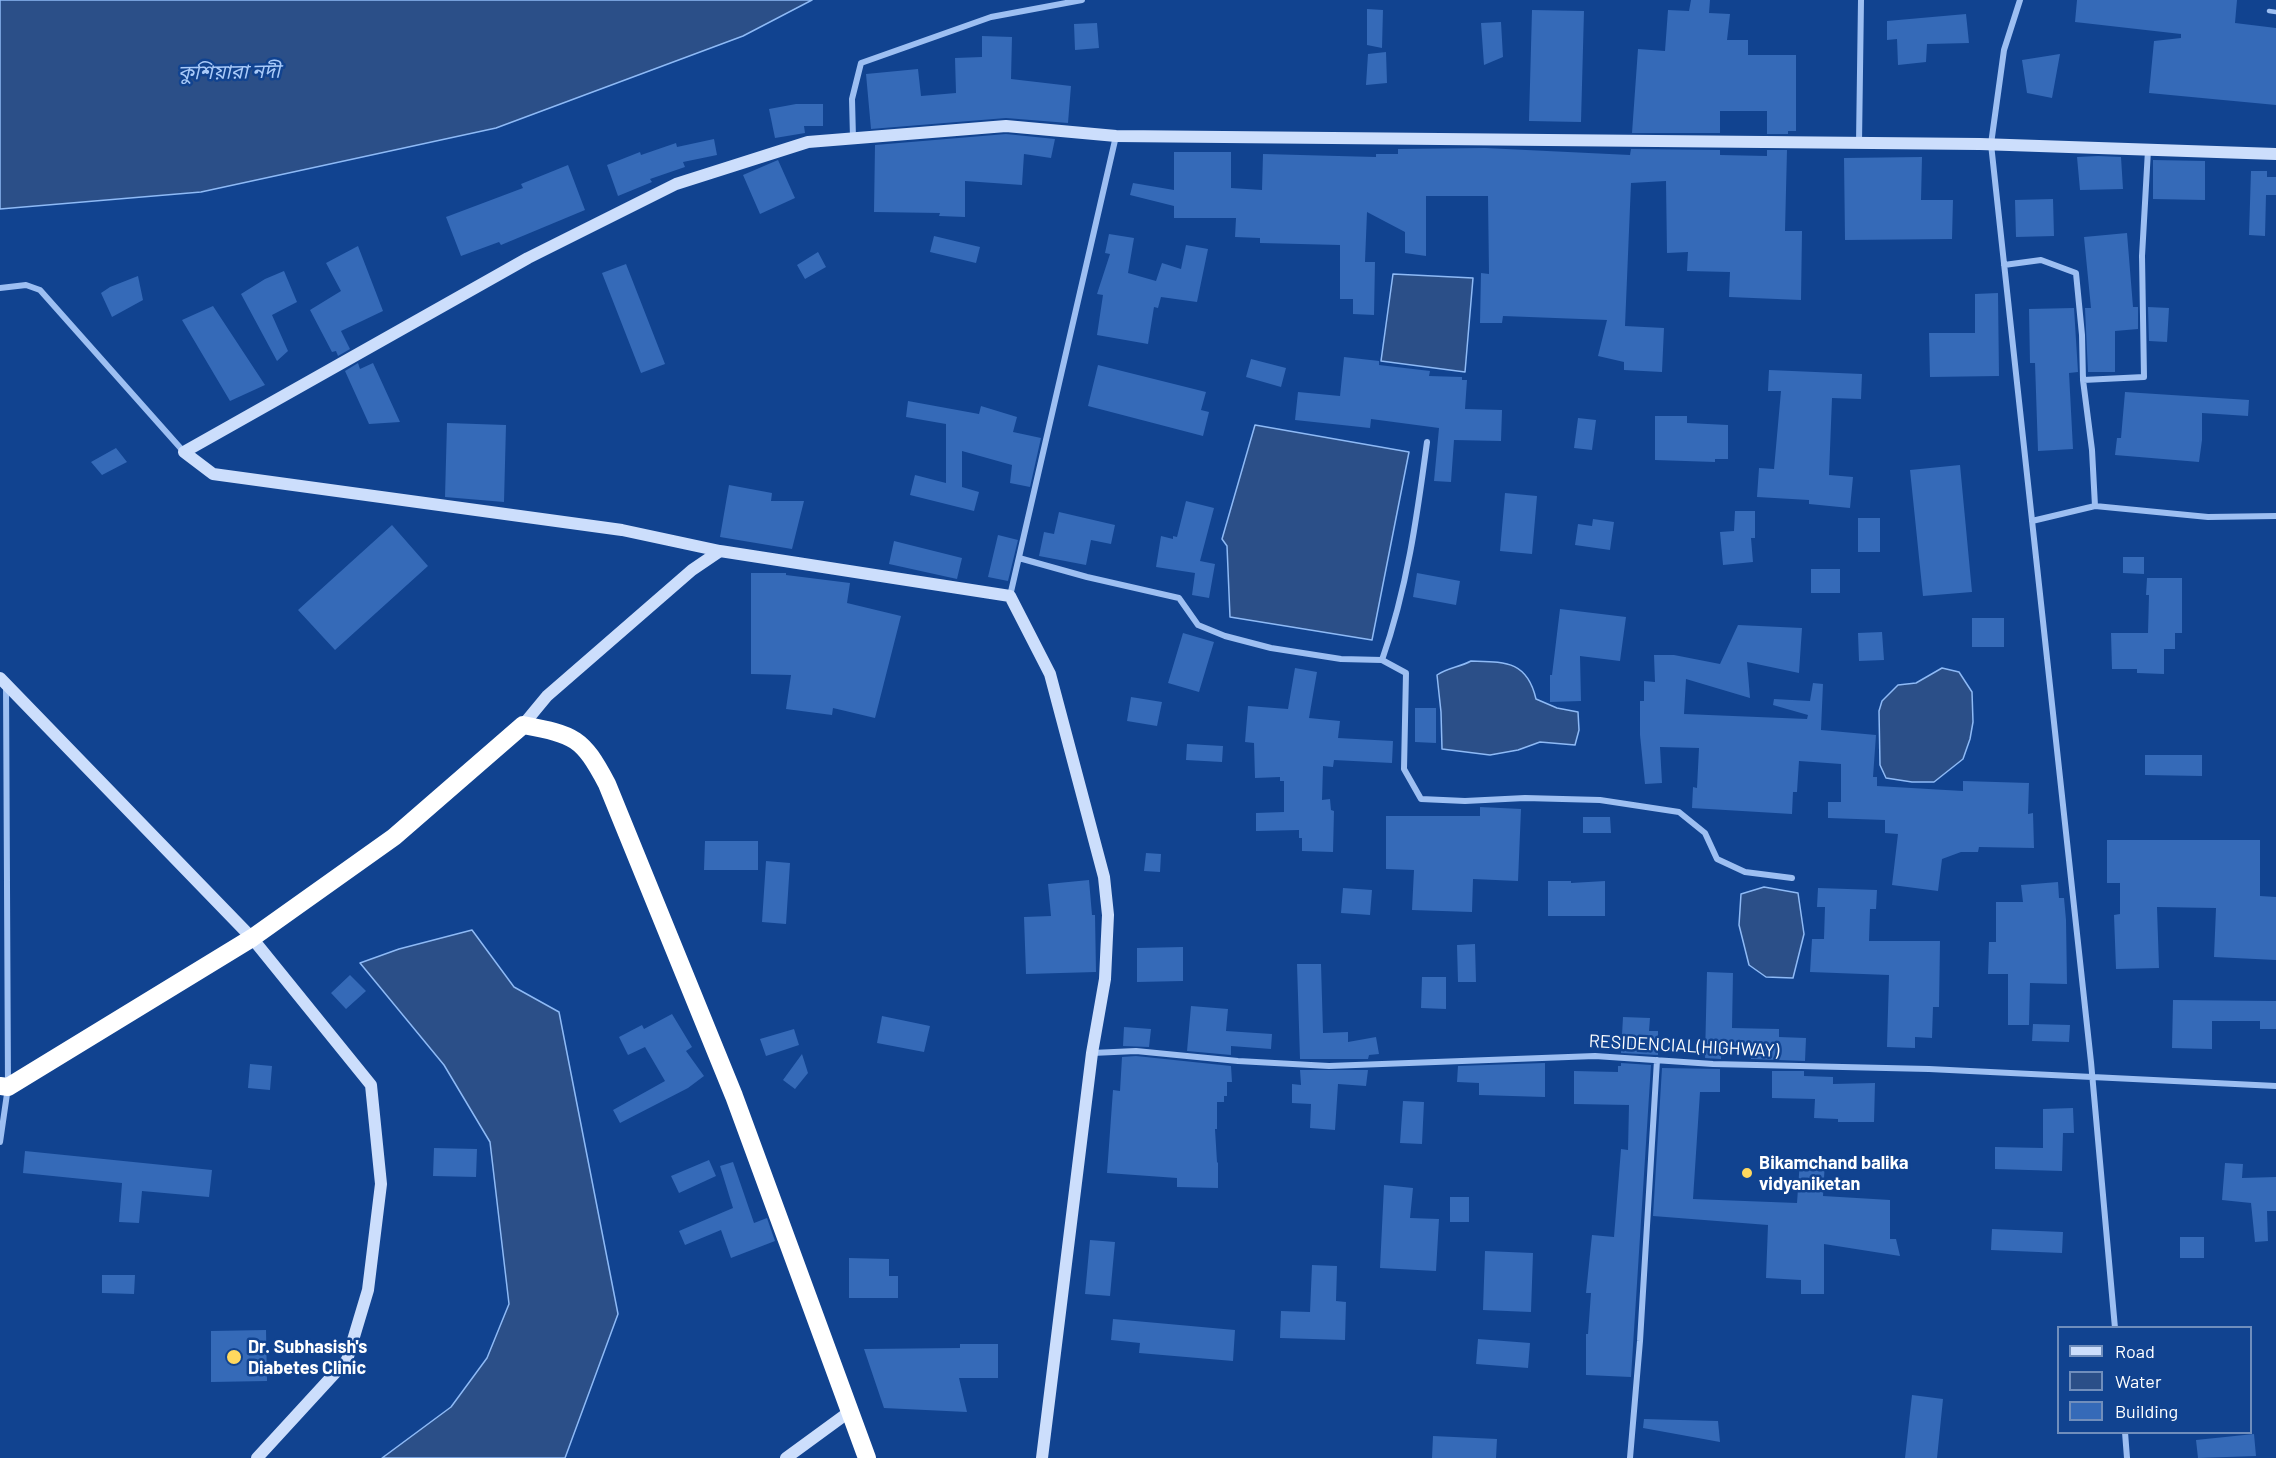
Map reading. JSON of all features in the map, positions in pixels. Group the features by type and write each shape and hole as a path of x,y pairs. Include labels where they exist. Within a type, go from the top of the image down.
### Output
{"highway":[{"path":"4,1087 252,938 394,837 523,725 565,734 579,742 593,759 607,784 734,1096 867,1458"}],"street":[{"path":"853,138 852,99 861,63 991,17 1082,0"},
{"path":"1859,144 1861,0"},
{"path":"2020,0 2004,50 1991,144 2092,1078 2115,1326"},
{"path":"184,452 528,258 676,184 808,142 1006,126 1116,136 1991,144 2276,154"},
{"path":"1042,1458 1092,1053 1105,979 1108,915 1104,877 1050,674 1010,596 1116,136"},
{"path":"2083,380 2144,377 2142,256 2148,149"},
{"path":"2004,265 2041,260 2076,273 2095,506"},
{"path":"0,288 26,285 40,290 184,452 213,474 622,530 720,552 1010,596"},
{"path":"1382,660 1397,617 1418,508 1427,442"},
{"path":"2032,521 2095,506 2208,518 2276,516"},
{"path":"523,725 548,696 692,570 720,552"},
{"path":"1019,558 1087,577 1179,598 1198,625 1225,636 1271,648 1341,659 1382,660 1406,673 1404,769 1421,799 1600,800 1679,812 1705,833 1717,859 1745,872 1792,878"},
{"path":"3,681 252,938 371,1085 381,1184 368,1290 347,1360 257,1458"},
{"path":"0,1142 4,1087 3,681"},
{"name":"RESIDENCIAL(HIGHWAY)","path":"1092,1053 1136,1051 1238,1061 1329,1066 1595,1056 2276,1086"},
{"path":"1630,1458 1640,1341 1657,1060"},
{"path":"786,1458 849,1412"},
{"path":"2125,1434 2127,1458"}],"lane":[{"path":"2269,11 2276,12"}],"water":[{"name":"কুশিয়ারা নদী","path":"0,0 812,0 743,36 496,128 201,192 0,209"},
{"path":"1393,274 1473,278 1465,372 1381,361"},
{"path":"1255,425 1409,452 1372,640 1230,617 1227,546 1222,539"},
{"path":"1471,661 1504,663 1512,666 1527,677 1536,699 1557,708 1578,712 1579,730 1575,745 1540,742 1518,750 1490,755 1442,749 1437,675"},
{"path":"1942,668 1959,672 1972,692 1973,722 1963,759 1934,782 1912,782 1886,778 1880,765 1879,711 1882,701 1898,685 1916,683"},
{"path":"1764,887 1798,893 1804,934 1793,978 1766,977 1749,965 1739,925 1741,894"},
{"path":"472,930 514,987 559,1012 618,1314 565,1458 382,1458 451,1407 487,1358 509,1304 490,1142 444,1065 360,963 399,949"}],"building":[{"path":"1691,0 1710,0 1709,13 1730,14 1727,40 1748,40 1748,55 1796,55 1796,131 1788,131 1788,134 1767,134 1767,111 1720,111 1720,133 1632,133 1638,49 1665,51 1668,10 1689,11"},
{"path":"2077,0 2237,0 2235,23 2276,28 2276,105 2149,93 2154,41 2181,38 2181,34 2075,22"},
{"path":"1367,9 1383,10 1382,48 1367,45"},
{"path":"1532,10 1584,11 1581,122 1529,121"},
{"path":"1966,14 1969,43 1927,44 1926,62 1898,65 1897,39 1887,40 1887,21"},
{"path":"1501,22 1503,57 1484,65 1481,23"},
{"path":"1097,23 1099,48 1075,50 1074,24"},
{"path":"982,36 1012,37 1011,79 1071,86 1068,123 1006,118 871,129 866,74 918,69 921,96 956,93 955,58 982,57"},
{"path":"1386,52 1387,83 1366,85 1368,54"},
{"path":"2060,54 2052,98 2027,93 2022,60"},
{"path":"796,104 823,104 823,126 804,126 805,133 775,138 769,109"},
{"path":"1006,134 1055,139 1051,158 1024,154 1022,185 965,181 965,217 939,216 940,213 874,212 875,145"},
{"path":"714,139 717,155 683,162 685,167 650,179 652,182 618,196 607,165 640,152 641,155 676,143 677,147"},
{"path":"1485,148 1630,155 1631,149 1720,150 1720,155 1767,156 1767,150 1787,150 1785,231 1802,231 1801,300 1729,297 1730,272 1687,271 1688,252 1667,253 1666,181 1631,183 1625,326 1664,328 1662,372 1624,370 1624,362 1598,356 1607,320 1503,316 1502,323 1480,323 1481,273 1489,274 1488,196 1426,196 1426,256 1405,253 1405,232 1367,212 1365,262 1375,262 1374,315 1353,314 1353,299 1340,299 1340,245 1260,243 1260,238 1235,237 1236,218 1174,218 1174,206 1130,195 1133,183 1174,190 1174,152 1231,152 1231,188 1262,190 1263,154 1376,157 1376,154 1398,154 1398,149"},
{"path":"1922,157 1921,200 1953,200 1952,239 1845,240 1844,158"},
{"path":"2077,157 2121,157 2123,189 2080,190"},
{"path":"778,160 795,198 760,214 743,175"},
{"path":"2153,160 2205,161 2205,200 2153,199"},
{"path":"568,165 585,210 501,245 499,242 461,256 446,217 523,188 521,184"},
{"path":"2251,171 2267,171 2267,177 2276,177 2276,195 2266,195 2265,236 2249,235"},
{"path":"2053,199 2054,236 2016,237 2015,200"},
{"path":"2127,233 2133,307 2138,307 2138,329 2115,331 2115,372 2088,372 2085,308 2091,308 2084,237"},
{"path":"1109,234 1134,238 1128,273 1156,281 1162,263 1181,269 1186,245 1208,249 1197,302 1161,297 1158,308 1154,307 1148,344 1097,335 1103,295 1097,294 1110,254 1105,253"},
{"path":"934,236 980,247 976,263 930,252"},
{"path":"358,246 383,311 341,331 350,349 338,356 336,351 332,352 310,310 341,291 326,263"},
{"path":"818,252 826,267 805,279 797,265"},
{"path":"626,264 665,364 641,373 602,273"},
{"path":"284,271 297,302 272,315 288,351 277,361 241,294 265,279"},
{"path":"138,276 143,300 112,317 101,293"},
{"path":"1998,293 1999,376 1930,377 1929,333 1975,333 1975,294"},
{"path":"213,306 265,385 230,401 182,320"},
{"path":"2148,307 2169,308 2167,342 2149,341"},
{"path":"2074,308 2078,372 2069,373 2073,449 2038,451 2035,363 2030,363 2029,309"},
{"path":"1344,357 1379,361 1379,365 1430,371 1429,376 1462,377 1462,380 1467,380 1465,409 1502,410 1501,441 1454,440 1451,482 1434,481 1439,428 1371,419 1370,428 1295,420 1298,392 1340,396"},
{"path":"1251,359 1286,368 1281,387 1246,377"},
{"path":"358,363 360,369 373,363 400,422 369,424 345,371"},
{"path":"1098,365 1206,392 1201,410 1209,412 1203,436 1088,406"},
{"path":"1769,370 1862,374 1861,399 1832,398 1829,475 1853,477 1850,508 1809,504 1809,500 1757,497 1759,468 1774,469 1781,391 1768,391"},
{"path":"2125,392 2249,400 2248,416 2202,413 2199,462 2115,455 2117,438 2121,438"},
{"path":"908,401 979,414 981,406 1017,417 1013,432 1041,438 1030,487 1010,483 1012,465 962,451 962,487 979,492 974,511 910,495 915,475 946,483 946,424 906,417"},
{"path":"1655,416 1687,416 1687,423 1728,425 1728,459 1715,459 1715,462 1655,460"},
{"path":"1578,418 1596,420 1592,450 1574,448"},
{"path":"447,423 506,425 504,502 445,497"},
{"path":"116,448 127,462 102,475 91,462"},
{"path":"1960,465 1972,592 1923,596 1910,470"},
{"path":"729,485 772,493 771,501 804,501 792,549 720,537"},
{"path":"1505,493 1537,496 1532,554 1500,551"},
{"path":"1186,501 1214,508 1200,561 1215,564 1209,598 1192,595 1195,573 1156,567 1161,536 1173,539 1173,536 1177,537"},
{"path":"1735,511 1755,511 1755,538 1751,538 1753,562 1723,565 1720,532 1734,531"},
{"path":"1059,512 1115,525 1111,544 1091,540 1086,565 1039,556 1044,532 1054,534"},
{"path":"1858,518 1880,518 1880,552 1858,552"},
{"path":"1593,519 1614,522 1610,550 1575,545 1578,524 1592,526"},
{"path":"392,525 428,566 335,650 298,610"},
{"path":"998,535 1018,540 1008,581 988,577"},
{"path":"894,541 962,558 957,579 889,564"},
{"path":"2123,557 2144,557 2144,574 2123,573"},
{"path":"1811,569 1840,569 1840,593 1811,593"},
{"path":"751,573 786,573 786,575 850,583 847,603 901,616 875,718 833,708 832,715 786,709 791,675 751,674"},
{"path":"1417,573 1460,581 1456,605 1413,597"},
{"path":"2147,578 2182,578 2182,633 2175,633 2175,649 2164,649 2164,674 2137,673 2137,669 2112,669 2111,633 2148,633"},
{"path":"1560,609 1626,617 1620,661 1580,656 1581,701 1550,702 1550,675 1552,675"},
{"path":"1972,618 2004,618 2004,647 1972,647"},
{"path":"1738,625 1802,628 1799,673 1747,662 1750,698 1686,679 1684,714 1807,719 1808,715 1773,705 1774,699 1810,701 1813,683 1823,684 1821,730 1876,735 1873,777 1877,777 1877,786 1963,791 1963,781 2029,783 2028,814 2033,813 2034,848 1979,847 1978,852 1961,852 1942,859 1938,891 1892,885 1898,834 1885,833 1885,820 1828,818 1828,802 1841,802 1841,764 1799,761 1797,792 1793,792 1792,814 1692,808 1693,787 1697,788 1699,748 1660,747 1662,783 1645,784 1640,735 1640,701 1644,701 1644,681 1655,682 1654,655 1674,655 1720,664"},
{"path":"1882,632 1884,660 1859,661 1858,633"},
{"path":"1183,633 1214,642 1199,692 1168,683"},
{"path":"1295,668 1317,672 1309,718 1340,721 1338,738 1393,741 1392,763 1334,760 1333,767 1323,766 1322,800 1330,799 1331,810 1334,811 1333,852 1302,851 1302,838 1299,838 1299,830 1256,831 1256,813 1284,812 1284,781 1280,781 1280,777 1255,778 1254,743 1245,742 1248,706 1288,709"},
{"path":"1131,697 1162,702 1157,726 1127,721"},
{"path":"1415,708 1436,708 1436,743 1415,742"},
{"path":"1187,744 1223,746 1222,762 1186,760"},
{"path":"2145,755 2202,755 2202,776 2145,775"},
{"path":"1480,807 1521,809 1518,881 1473,879 1472,912 1412,910 1414,870 1386,869 1386,816 1480,816"},
{"path":"1583,817 1610,817 1611,833 1583,833"},
{"path":"2107,840 2260,840 2260,896 2276,897 2276,960 2214,957 2216,908 2157,907 2159,968 2116,969 2114,915 2120,914 2120,883 2107,883"},
{"path":"705,841 758,841 758,870 704,870"},
{"path":"1146,853 1161,854 1160,872 1144,871"},
{"path":"766,861 790,863 786,924 762,922"},
{"path":"1089,880 1092,915 1095,915 1096,972 1026,974 1024,917 1051,916 1048,884"},
{"path":"1548,881 1571,881 1571,883 1605,881 1605,916 1548,916"},
{"path":"2058,882 2059,898 2064,898 2066,920 2067,984 2030,983 2029,1025 2008,1025 2008,974 1988,974 1989,942 1996,942 1996,902 2023,902 2021,885"},
{"path":"1343,888 1372,890 1370,915 1341,913"},
{"path":"1818,888 1877,890 1876,909 1870,909 1869,941 1940,941 1939,1007 1933,1007 1932,1038 1915,1037 1915,1048 1887,1047 1889,975 1810,972 1812,939 1824,939 1825,907 1817,907"},
{"path":"1475,944 1476,982 1458,982 1457,945"},
{"path":"1183,947 1183,981 1137,982 1137,948"},
{"path":"1297,964 1321,964 1323,1033 1348,1032 1348,1042 1376,1037 1379,1054 1369,1055 1368,1059 1300,1059"},
{"path":"1707,972 1733,973 1732,1028 1779,1029 1779,1037 1806,1038 1805,1061 1751,1059 1751,1049 1721,1049 1721,1059 1705,1058"},
{"path":"350,975 366,991 346,1009 331,993"},
{"path":"1422,977 1446,977 1446,1009 1421,1008"},
{"path":"2173,1000 2276,1001 2276,1029 2260,1029 2260,1021 2212,1021 2212,1049 2172,1048"},
{"path":"1191,1006 1228,1009 1226,1031 1272,1034 1271,1049 1231,1046 1231,1055 1187,1051"},
{"path":"672,1014 692,1047 686,1051 704,1076 688,1088 620,1123 613,1110 665,1081 645,1047 628,1055 619,1037 642,1025 644,1029"},
{"path":"882,1016 930,1026 924,1052 877,1043"},
{"path":"1623,1017 1650,1018 1649,1031 1658,1031 1658,1055 1621,1053"},
{"path":"2033,1024 2070,1025 2069,1042 2032,1041"},
{"path":"1124,1027 1151,1029 1149,1047 1123,1046"},
{"path":"794,1029 799,1045 766,1056 760,1039"},
{"path":"802,1054 808,1073 795,1089 783,1080"},
{"path":"1136,1056 1231,1066 1232,1082 1227,1082 1227,1096 1224,1096 1224,1102 1217,1102 1217,1129 1215,1129 1218,1188 1177,1187 1177,1178 1107,1173 1113,1090 1120,1091 1122,1057"},
{"path":"1545,1063 1545,1097 1479,1095 1479,1083 1457,1082 1458,1066"},
{"path":"1621,1063 1651,1065 1631,1377 1586,1375 1586,1334 1588,1334 1591,1293 1586,1293 1592,1235 1614,1237 1621,1149 1628,1150 1629,1105 1574,1104 1574,1071 1618,1072 1618,1066 1621,1066"},
{"path":"250,1064 272,1066 270,1090 248,1088"},
{"path":"1662,1068 1720,1069 1720,1092 1700,1092 1693,1199 1797,1203 1800,1160 1825,1161 1823,1196 1890,1200 1890,1239 1896,1239 1900,1256 1824,1244 1824,1294 1801,1294 1801,1280 1766,1278 1768,1225 1653,1216"},
{"path":"1300,1070 1368,1070 1366,1086 1338,1084 1335,1130 1310,1128 1311,1104 1292,1103 1292,1084 1301,1085"},
{"path":"1772,1071 1804,1071 1804,1076 1833,1077 1833,1084 1875,1083 1874,1122 1838,1122 1838,1119 1814,1118 1815,1099 1772,1098"},
{"path":"1403,1101 1424,1102 1422,1144 1400,1143"},
{"path":"2073,1108 2074,1133 2063,1133 2062,1171 1995,1169 1995,1147 2043,1148 2043,1109"},
{"path":"434,1148 477,1149 476,1177 433,1176"},
{"path":"25,1151 212,1170 209,1197 142,1191 139,1223 119,1222 122,1183 23,1173"},
{"path":"709,1160 716,1176 679,1193 671,1176"},
{"path":"733,1162 754,1223 767,1218 775,1241 731,1258 721,1230 685,1245 679,1231 733,1208 720,1166"},
{"path":"2225,1163 2243,1164 2242,1178 2276,1177 2276,1211 2267,1211 2268,1241 2255,1242 2251,1203 2222,1200"},
{"path":"1384,1185 1413,1188 1410,1218 1439,1219 1436,1271 1380,1268"},
{"path":"1450,1197 1469,1197 1469,1222 1450,1222"},
{"path":"1992,1229 2063,1232 2062,1253 1991,1250"},
{"path":"2180,1237 2204,1237 2204,1258 2180,1258"},
{"path":"1090,1240 1115,1242 1110,1296 1085,1294"},
{"path":"1485,1251 1533,1253 1531,1312 1483,1310"},
{"path":"849,1258 889,1259 889,1276 898,1276 898,1298 849,1298"},
{"path":"1312,1265 1337,1266 1336,1301 1346,1302 1345,1340 1280,1338 1281,1311 1310,1312"},
{"path":"102,1275 135,1275 134,1294 102,1293"},
{"path":"1113,1319 1235,1330 1233,1361 1139,1353 1140,1343 1111,1340"},
{"path":"266,1330 267,1381 211,1382 211,1331"},
{"path":"1478,1339 1530,1343 1528,1368 1476,1364"},
{"path":"960,1344 998,1344 998,1378 959,1378 967,1412 884,1408 864,1349 960,1348"},
{"path":"1912,1395 1943,1399 1937,1458 1905,1458"},
{"path":"1644,1419 1718,1421 1720,1442 1643,1428"},
{"path":"2254,1434 2256,1456 2198,1458 2196,1440"},
{"path":"1433,1436 1497,1439 1496,1458 1432,1458"}],"place":[{"name":"Bikamchand balika vidyaniketan","path":"1747,1173"},
{"name":"Dr. Subhasish's Diabetes Clinic","path":"234,1357"}]}
